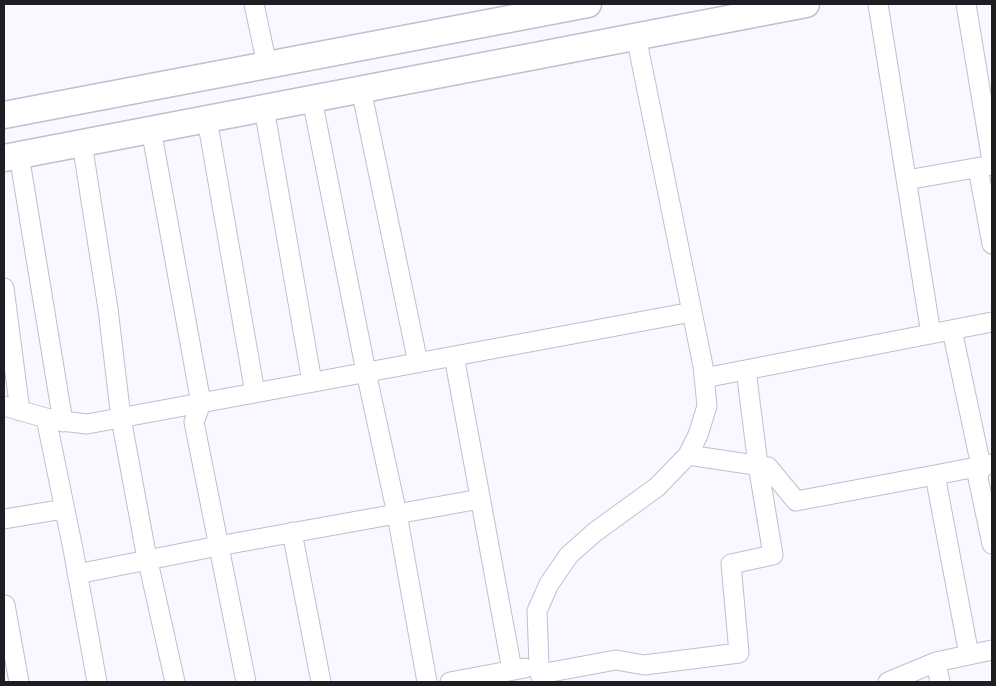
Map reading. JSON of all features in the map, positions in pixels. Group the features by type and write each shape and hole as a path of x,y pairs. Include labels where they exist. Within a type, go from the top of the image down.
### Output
{"main road":[{"path":"4,115 588,4"},
{"path":"11,156 806,4"}],"street":[{"path":"254,4 267,65"},
{"path":"878,4 931,334"},
{"path":"966,4 987,164 992,244"},
{"path":"540,674 537,611 549,584 569,555 595,532 657,487 688,454 698,435 707,406 703,366 636,36"},
{"path":"361,89 418,363"},
{"path":"312,99 366,372 397,514 427,682"},
{"path":"264,108 312,382"},
{"path":"207,119 255,393"},
{"path":"151,129 201,403 194,422 246,682"},
{"path":"82,143 108,309 121,418 148,560 176,682"},
{"path":"11,156 54,420 64,509 97,682"},
{"path":"907,180 987,164"},
{"path":"4,288 12,408 54,420 87,424 692,312"},
{"path":"704,378 992,322"},
{"path":"952,330 987,465 978,478 992,544"},
{"path":"454,356 512,670"},
{"path":"450,682 512,670 540,674 616,660 644,665 739,653 731,564 773,555 758,465 746,370"},
{"path":"688,454 768,467 796,501 987,465"},
{"path":"935,474 969,655"},
{"path":"77,574 292,532 480,499"},
{"path":"4,519 64,509"},
{"path":"292,532 321,682"},
{"path":"4,605 19,682"},
{"path":"888,682 936,662 992,650"},
{"path":"936,662 940,682"}]}
